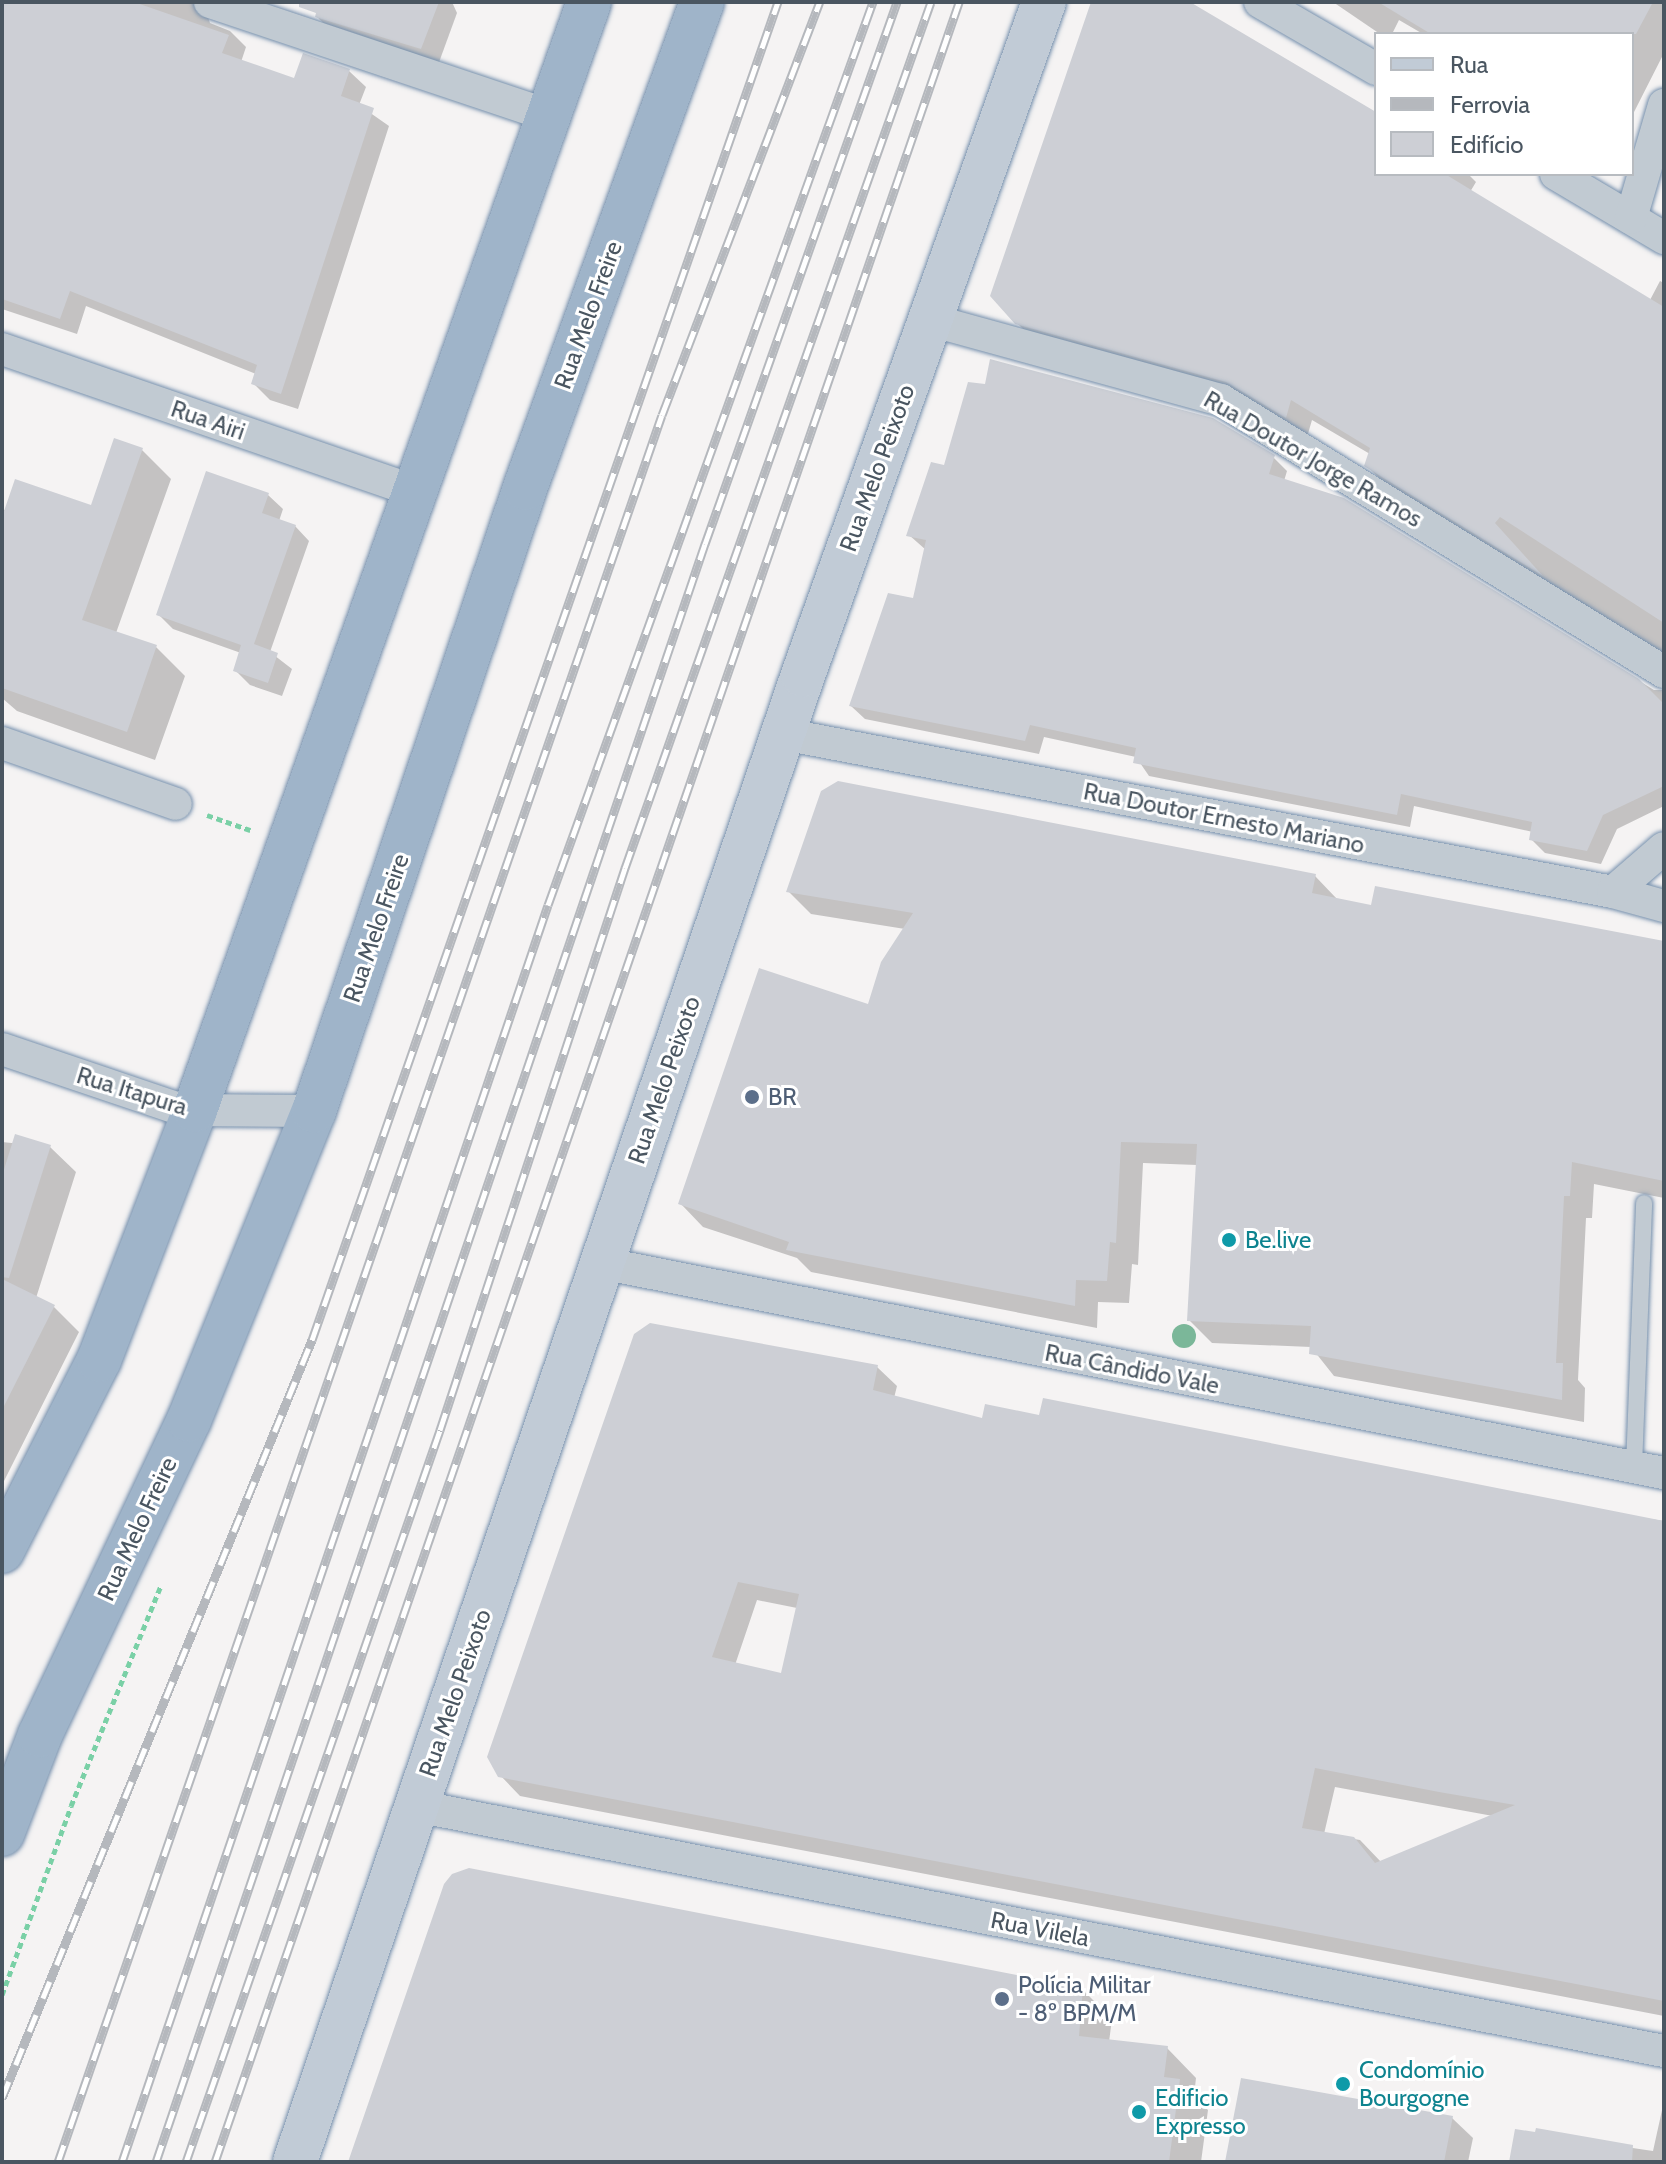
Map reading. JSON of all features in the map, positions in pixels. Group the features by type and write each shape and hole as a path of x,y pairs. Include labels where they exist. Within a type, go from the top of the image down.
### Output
{"highway":[{"path":"2,1551 99,1360 195,1110 589,2"},
{"path":"525,488 528,412 674,2"},
{"name":"Rua Melo Freire","path":"2,1834 40,1735 189,1420 314,1111 525,488 702,2"}],"main road":[{"name":"Rua Melo Peixoto","path":"295,2162 783,734 1044,2"}],"street":[{"path":"210,2 547,115"},
{"path":"1260,2 1374,68"},
{"path":"1631,218 1664,105"},
{"path":"1559,176 1664,238"},
{"name":"Rua Doutor Jorge Ramos","path":"930,320 1221,400 1664,672"},
{"name":"Rua Airi","path":"2,349 414,491"},
{"name":"Rua Doutor Ernesto Mariano","path":"783,734 1613,892 1664,906"},
{"path":"2,743 176,804"},
{"path":"1613,892 1664,848"},
{"name":"Rua Itapura","path":"2,1049 195,1110 314,1111"},
{"name":"Rua Cândido Vale","path":"601,1263 1649,1470"},
{"name":"Rua Vilela","path":"416,1806 1664,2051"}],"lane":[{"path":"1644,1203 1649,1470"}],"path":[{"path":"176,804 289,844"}],"building":[{"path":"2,2 134,2 229,35 222,53 294,78 303,53 350,69 341,96 374,108 281,394 251,384 257,365 70,291 60,319 2,299"},
{"path":"299,2 439,2 421,49 315,17 316,13 299,7"},
{"path":"1091,2 1190,2 1374,111 1374,176 1448,176 1664,307 1664,623 1500,517 1495,523 1543,576 1364,466 1370,448 1291,400 1286,418 1226,382 1015,324 990,296"},
{"path":"1378,2 1653,2 1636,34 1428,32"},
{"path":"990,359 1213,418 1275,455 1269,474 1344,498 1639,679 1664,704 1664,786 1603,815 1587,851 1529,840 1532,822 1401,794 1397,815 1133,763 1136,748 1030,725 1025,741 849,706 888,593 913,598 926,540 906,536 931,462 944,465 968,382 985,384"},
{"path":"114,438 143,448 82,620 157,645 127,732 2,688 2,517 15,479 91,505"},
{"path":"206,471 269,493 262,513 296,525 254,644 278,653 268,683 233,671 241,645 156,615"},
{"path":"838,781 1316,874 1312,893 1371,905 1375,886 1664,941 1664,1181 1572,1162 1570,1196 1564,1196 1556,1363 1563,1363 1562,1400 1309,1354 1311,1326 1187,1321 1197,1144 1121,1142 1116,1243 1110,1242 1107,1281 1076,1280 1075,1306 786,1250 789,1242 678,1204 759,968 868,1004 881,962 913,913 786,892 821,791"},
{"path":"15,1134 51,1145 9,1278 2,1277 2,1176"},
{"path":"2,1279 55,1305 2,1410"},
{"path":"650,1323 878,1365 873,1390 982,1418 985,1404 1039,1415 1043,1398 1664,1521 1664,2001 498,1777 487,1757 634,1334","holes":["738,1582 799,1594 781,1673 712,1657","1315,1768 1439,1792 1515,1805 1375,1863 1354,1837 1302,1828"]},
{"path":"469,1868 1083,1988 1079,2036 1168,2046 1164,2077 1180,2079 1169,2162 348,2162 444,1884 452,1874"},
{"path":"1241,2078 1453,2116 1444,2162 1225,2162"},
{"path":"1536,2128 1633,2145 1632,2162 1509,2162 1515,2129 1535,2132"}],"railway":[{"path":"2,2098 312,1340 778,2"},
{"path":"58,2162 662,415 820,2"},
{"path":"122,2162 548,905 873,2"},
{"path":"156,2162 705,544 897,2"},
{"path":"186,2162 440,1430 625,868 931,2"},
{"path":"215,2162 959,2"}],"place":[{"name":"BR","path":"752,1097"},
{"name":"Be.live","path":"1229,1240"},
{"name":"Polícia Militar - 8º BPM/M","path":"1002,1999"},
{"name":"Condomínio Bourgogne","path":"1343,2084"},
{"name":"Edificio Expresso","path":"1139,2112"}]}
